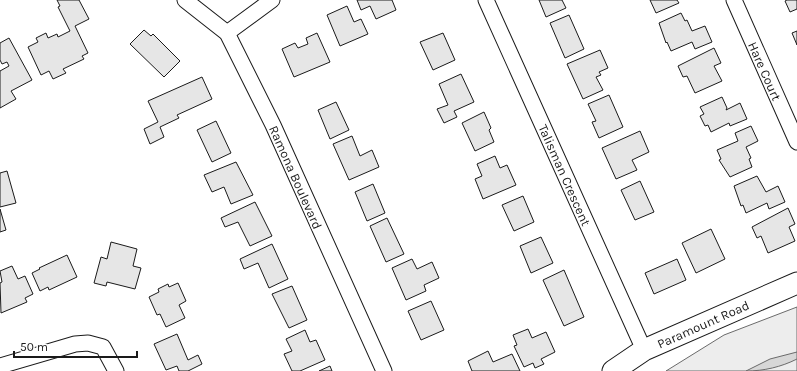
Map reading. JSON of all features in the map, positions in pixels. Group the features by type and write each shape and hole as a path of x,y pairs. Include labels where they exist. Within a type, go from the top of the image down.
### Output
{"street":[{"name":"Ramona Boulevard","path":"185,0 226,33 273,125 384,371"},
{"path":"226,33 272,0"},
{"name":"Talisman Crescent","path":"486,0 644,350"},
{"name":"Hare Court","path":"734,0 797,142"},
{"name":"Paramount Road","path":"614,371 644,350 797,283"},
{"path":"0,366 75,344 88,343 103,347 116,371"}],"shaded area":[{"path":"797,307 797,371 666,371 724,335"},
{"path":"797,352 797,359 785,364 772,368 746,371 770,359"}],"building":[{"path":"57,0 79,0 89,19 75,26 88,53 82,56 84,59 63,69 66,73 53,79 49,71 41,75 28,47 38,42 36,38 46,33 48,38 57,34 58,37 70,31 58,7 60,6"},
{"path":"357,0 392,0 396,10 376,19 370,6 361,10"},
{"path":"539,0 562,0 566,8 546,17"},
{"path":"650,0 677,0 679,3 656,13"},
{"path":"797,0 797,9 790,12 785,1"},
{"path":"347,6 354,22 361,19 368,34 340,46 327,15"},
{"path":"681,13 685,21 687,20 692,31 705,26 712,42 695,49 692,42 671,51 667,42 666,43 659,23"},
{"path":"569,15 584,49 565,58 550,23"},
{"path":"144,30 151,36 153,34 180,61 164,77 130,44"},
{"path":"797,31 797,45 792,33"},
{"path":"317,33 330,62 294,77 282,49 295,43 298,48 308,44 306,38"},
{"path":"443,33 455,60 433,70 420,42"},
{"path":"9,38 32,80 11,91 16,99 0,108 0,71 9,66 7,62 2,64 0,60 0,43"},
{"path":"714,48 721,63 714,66 722,81 695,93 687,76 683,77 678,66"},
{"path":"600,50 608,68 599,72 601,75 596,77 603,90 583,99 567,64"},
{"path":"461,74 474,102 454,111 457,117 444,123 437,109 448,105 439,84"},
{"path":"202,77 212,99 177,115 179,118 160,127 164,137 150,144 144,129 158,122 148,101"},
{"path":"609,95 623,127 599,138 592,122 596,121 588,104"},
{"path":"722,97 727,108 726,110 740,103 747,119 730,126 729,123 711,132 708,125 705,126 700,116 704,114 700,107"},
{"path":"336,102 349,130 330,139 318,110"},
{"path":"484,112 491,128 489,130 494,142 475,151 462,123"},
{"path":"216,121 231,153 212,162 197,130"},
{"path":"751,126 758,141 746,147 751,158 749,159 752,167 730,177 719,160 721,159 717,150 738,141 735,133"},
{"path":"640,131 649,152 632,160 637,170 616,179 602,148"},
{"path":"352,136 360,156 372,150 379,167 349,180 333,144"},
{"path":"495,156 500,168 507,165 516,185 483,199 475,179 482,176 477,164"},
{"path":"236,162 253,195 231,204 224,187 212,192 204,175"},
{"path":"7,171 16,203 0,207 0,173"},
{"path":"757,176 766,192 778,186 785,202 769,209 767,203 746,213 743,205 741,206 734,186"},
{"path":"640,181 654,212 635,220 621,190"},
{"path":"373,184 385,213 367,221 355,192"},
{"path":"523,196 534,222 514,231 502,205"},
{"path":"255,202 272,236 250,246 238,222 225,227 221,218"},
{"path":"788,208 795,224 789,227 795,241 768,253 761,236 757,238 752,227"},
{"path":"0,209 6,230 0,232"},
{"path":"387,218 404,254 386,262 370,226"},
{"path":"711,229 725,259 696,273 682,243"},
{"path":"541,237 553,263 531,273 520,246"},
{"path":"111,242 137,249 133,266 141,268 135,289 107,282 106,286 94,283 101,257 107,259"},
{"path":"272,244 288,279 269,288 258,263 244,269 240,259"},
{"path":"67,255 77,277 49,290 48,287 40,291 32,273 40,269 39,268"},
{"path":"412,259 417,269 432,262 439,278 424,285 426,291 406,300 392,268"},
{"path":"677,259 686,280 654,294 645,273"},
{"path":"12,266 18,279 25,276 33,294 25,298 27,302 1,313 0,283 2,282 0,271"},
{"path":"564,270 584,317 564,326 543,280"},
{"path":"178,283 186,301 179,305 185,318 166,327 160,314 157,315 149,297 159,292 158,289 168,284 169,287"},
{"path":"292,286 307,320 289,328 272,294"},
{"path":"431,301 444,330 421,340 408,311"},
{"path":"528,329 532,338 546,332 555,352 541,359 544,364 535,368 533,363 524,367 514,346 517,345 513,335"},
{"path":"305,330 310,342 316,340 325,360 300,371 292,371 284,354 292,351 286,339"},
{"path":"177,334 188,360 198,355 202,364 188,371 179,371 177,366 166,370 154,344"},
{"path":"488,351 493,362 512,354 520,371 472,371 468,361"},
{"path":"330,366 332,371 319,371"}]}
